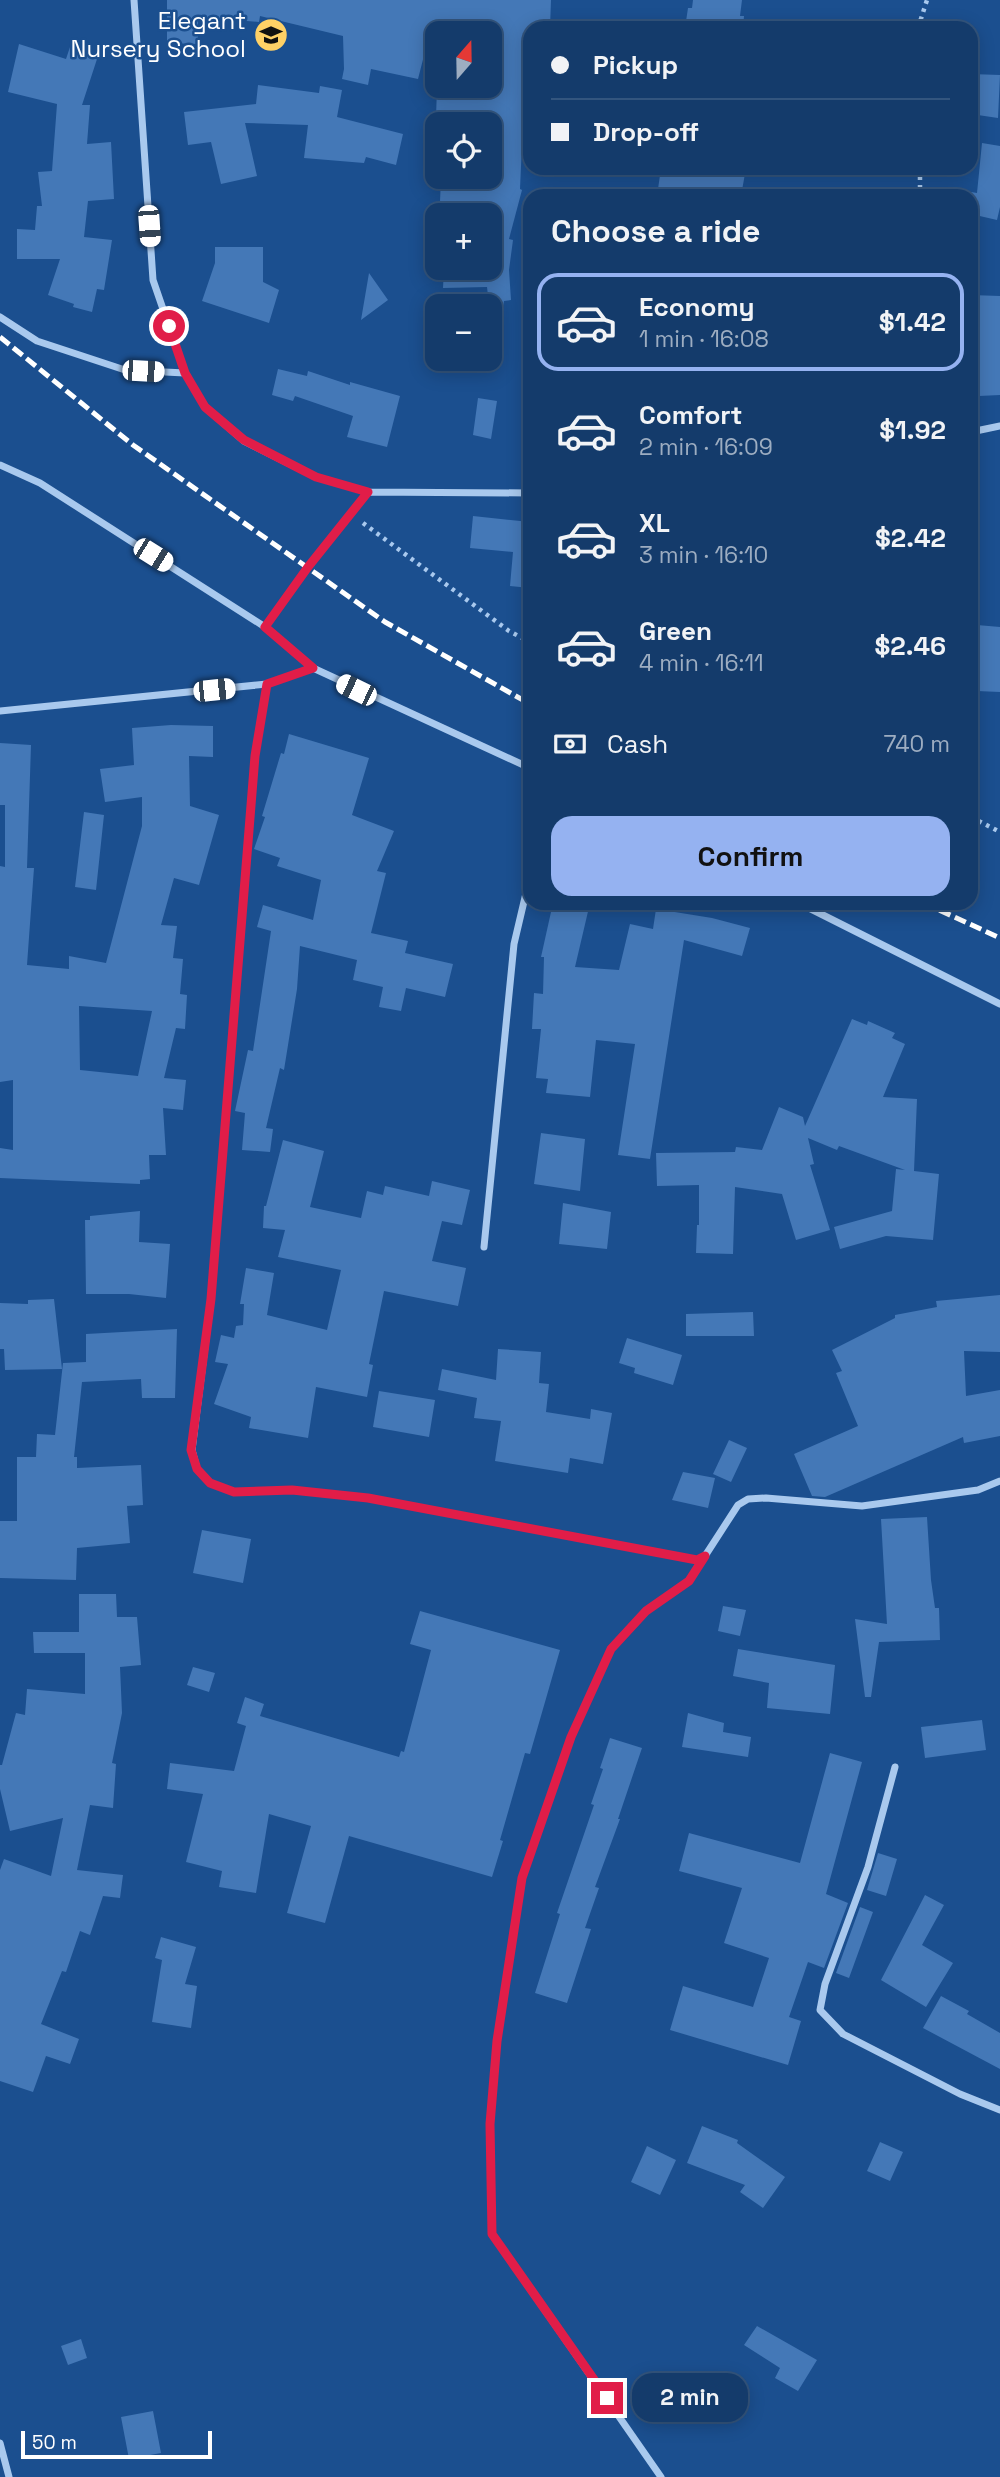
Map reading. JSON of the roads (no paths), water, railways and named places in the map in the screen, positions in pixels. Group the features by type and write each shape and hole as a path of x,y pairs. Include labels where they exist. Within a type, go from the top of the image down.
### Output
{"street":[{"path":"134,0 153,279 185,373 205,407 244,440 316,477 368,492 523,493"},
{"path":"0,317 37,341 125,370 185,373"},
{"path":"978,431 1000,426"},
{"path":"0,465 40,483 265,627 313,668 523,765"},
{"path":"265,627 308,567 368,492"},
{"path":"0,711 267,684 313,668"},
{"path":"267,684 255,756 211,1299 191,1450 197,1469 210,1483 234,1492 292,1490 368,1498 697,1560 705,1556"},
{"path":"484,1247 514,944 523,906"},
{"path":"813,910 1000,1004"},
{"path":"661,2477 492,2234 490,2124 497,2041 522,1878 571,1737 611,1649 646,1611 689,1581 738,1505 748,1499 766,1498 862,1506 978,1490 1000,1481"},
{"path":"895,1767 867,1867 825,1984 820,2010 843,2034 960,2094 1000,2110"},
{"path":"0,2443 9,2477"}],"railway":[{"path":"0,337 133,445 385,622 523,700"},
{"path":"939,910 1000,938"}],"place":[{"name":"Elegant Nursery School","path":"271,35"}]}
